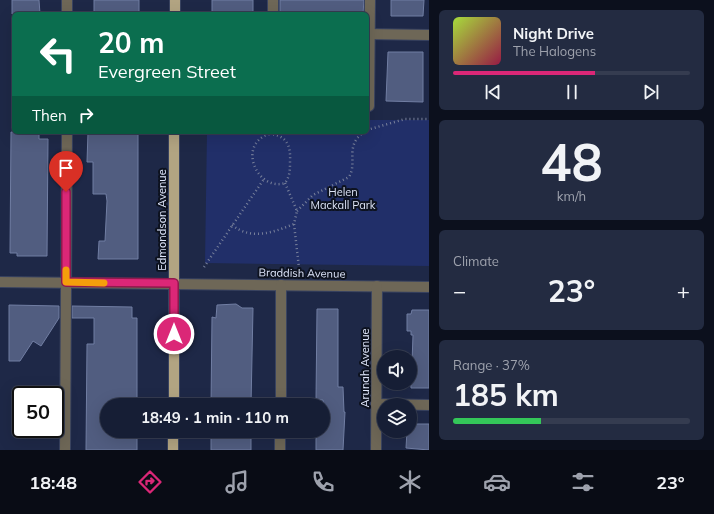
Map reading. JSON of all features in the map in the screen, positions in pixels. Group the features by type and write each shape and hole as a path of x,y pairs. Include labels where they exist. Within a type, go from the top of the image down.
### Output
{"main road":[{"path":"175,0 175,12"},
{"name":"Edmondson Avenue","path":"174,134 174,398"},
{"path":"173,438 173,450"}],"street":[{"path":"67,0 67,12"},
{"path":"273,0 273,12"},
{"path":"369,17 370,0"},
{"path":"369,34 429,34"},
{"path":"65,450 67,134"},
{"name":"Braddish Avenue","path":"0,282 429,287"},
{"path":"280,398 281,285"},
{"name":"Arunah Avenue","path":"376,450 377,286"},
{"path":"376,404 429,405"},
{"path":"280,438 280,450"}],"path":[{"path":"369,129 405,119 429,119"},
{"path":"274,134 286,140 290,147 290,175 285,183 279,184 264,179 253,164 253,148 262,136 274,134"},
{"path":"299,268 294,224 297,211 313,196 348,177 351,171 353,145 362,134"},
{"path":"204,267 264,179"},
{"path":"285,183 297,211"},
{"path":"232,225 246,232 266,234 294,224"}],"green space":[{"name":"Helen Mackall Park","path":"369,120 429,120 429,266 205,263 207,134 369,134"}],"building":[{"path":"12,0 39,0 40,12 12,12"},
{"path":"94,0 139,0 139,12 94,12"},
{"path":"212,0 253,0 253,12 212,12"},
{"path":"280,0 364,0 363,12 280,12"},
{"path":"391,0 424,0 423,16 391,16"},
{"path":"388,52 423,52 423,102 386,101"},
{"path":"11,132 12,134 39,134 39,139 48,139 47,256 17,256 17,253 10,253"},
{"path":"88,134 138,134 138,259 98,259 99,241 105,241 107,201 106,194 93,194 93,162 87,162"},
{"path":"236,304 242,308 253,308 251,398 211,398 212,317 216,318 217,305"},
{"path":"9,305 59,306 59,318 41,346 33,341 20,361 9,361"},
{"path":"72,306 132,307 132,318 137,318 137,398 100,398 100,438 137,438 137,450 86,450 87,344 94,344 94,318 72,318"},
{"path":"317,309 338,309 338,387 343,387 345,412 343,450 316,450 316,438 330,438 330,398 316,398"},
{"path":"412,310 429,310 429,388 417,388 417,350 412,350 413,335 411,335 411,331 407,331 407,314 411,314"},
{"path":"417,424 429,424 429,450 406,448 407,438 417,438"},
{"path":"211,438 251,438 251,450 211,450"}],"slow traffic":[{"path":"66,270 66,282 104,283"}],"route":[{"path":"66,192 66,282 174,283 174,334"}]}
